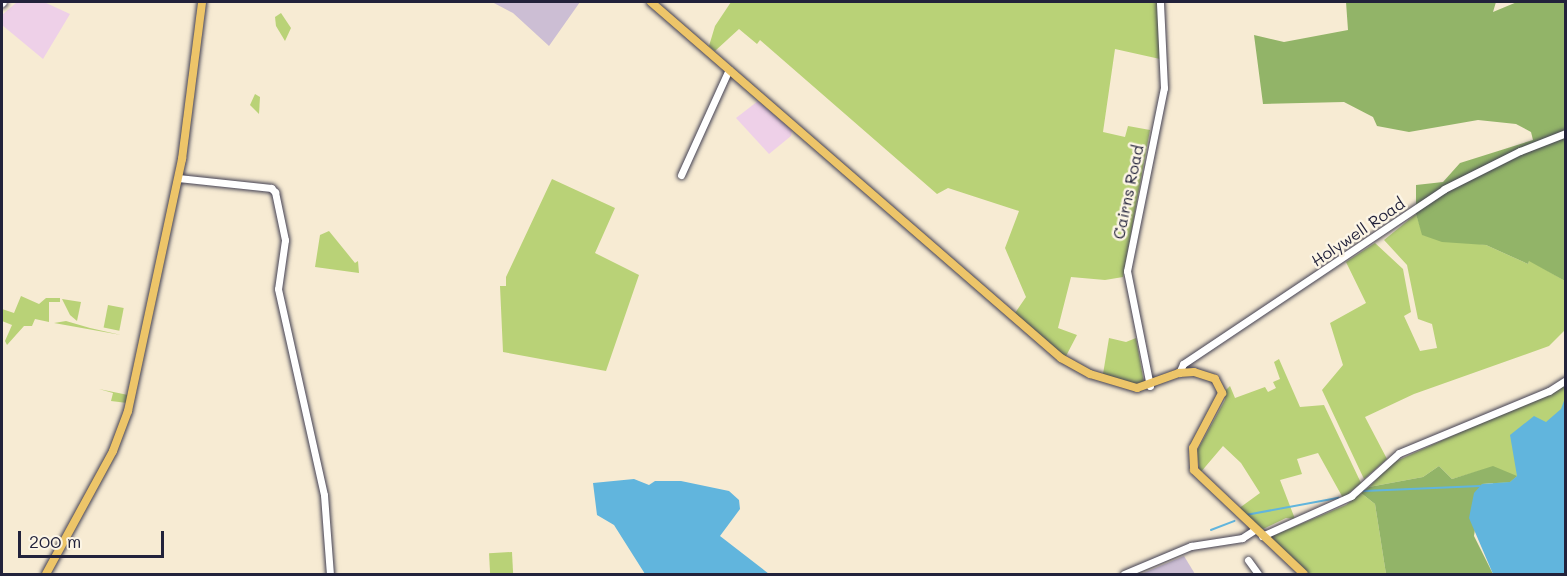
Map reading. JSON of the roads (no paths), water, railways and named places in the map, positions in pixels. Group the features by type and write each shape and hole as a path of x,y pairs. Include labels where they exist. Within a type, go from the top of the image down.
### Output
{"main road":[{"path":"46,574 126,420 178,178 198,56 202,2"},
{"path":"651,2 1061,358 1116,384 1137,388 1150,386 1179,373 1204,374 1220,385 1219,402 1198,436 1191,460 1204,482 1301,574"}],"street":[{"name":"Cairns Road","path":"1150,386 1127,272 1164,88 1160,2"},
{"path":"681,175 729,69"},
{"name":"Holywell Road","path":"1179,373 1183,364 1444,189 1520,151 1566,133"},
{"path":"178,178 275,192 285,240 278,289 324,495 330,574"},
{"path":"1124,574 1191,546 1242,538 1351,496 1399,453 1549,391 1566,380"},
{"path":"1248,560 1258,574"}],"water":[{"path":"1565,398 1565,574 1493,574 1469,518 1474,493 1482,484 1510,482 1517,476 1510,435 1534,416 1546,422 1561,409"},
{"path":"634,479 649,485 655,481 681,481 729,491 739,500 740,509 720,536 769,574 645,574 614,525 597,515 593,483"}],"waterway":[{"path":"1364,491 1480,486"},
{"path":"1246,515 1338,498"},
{"path":"1211,530 1234,521"}]}
